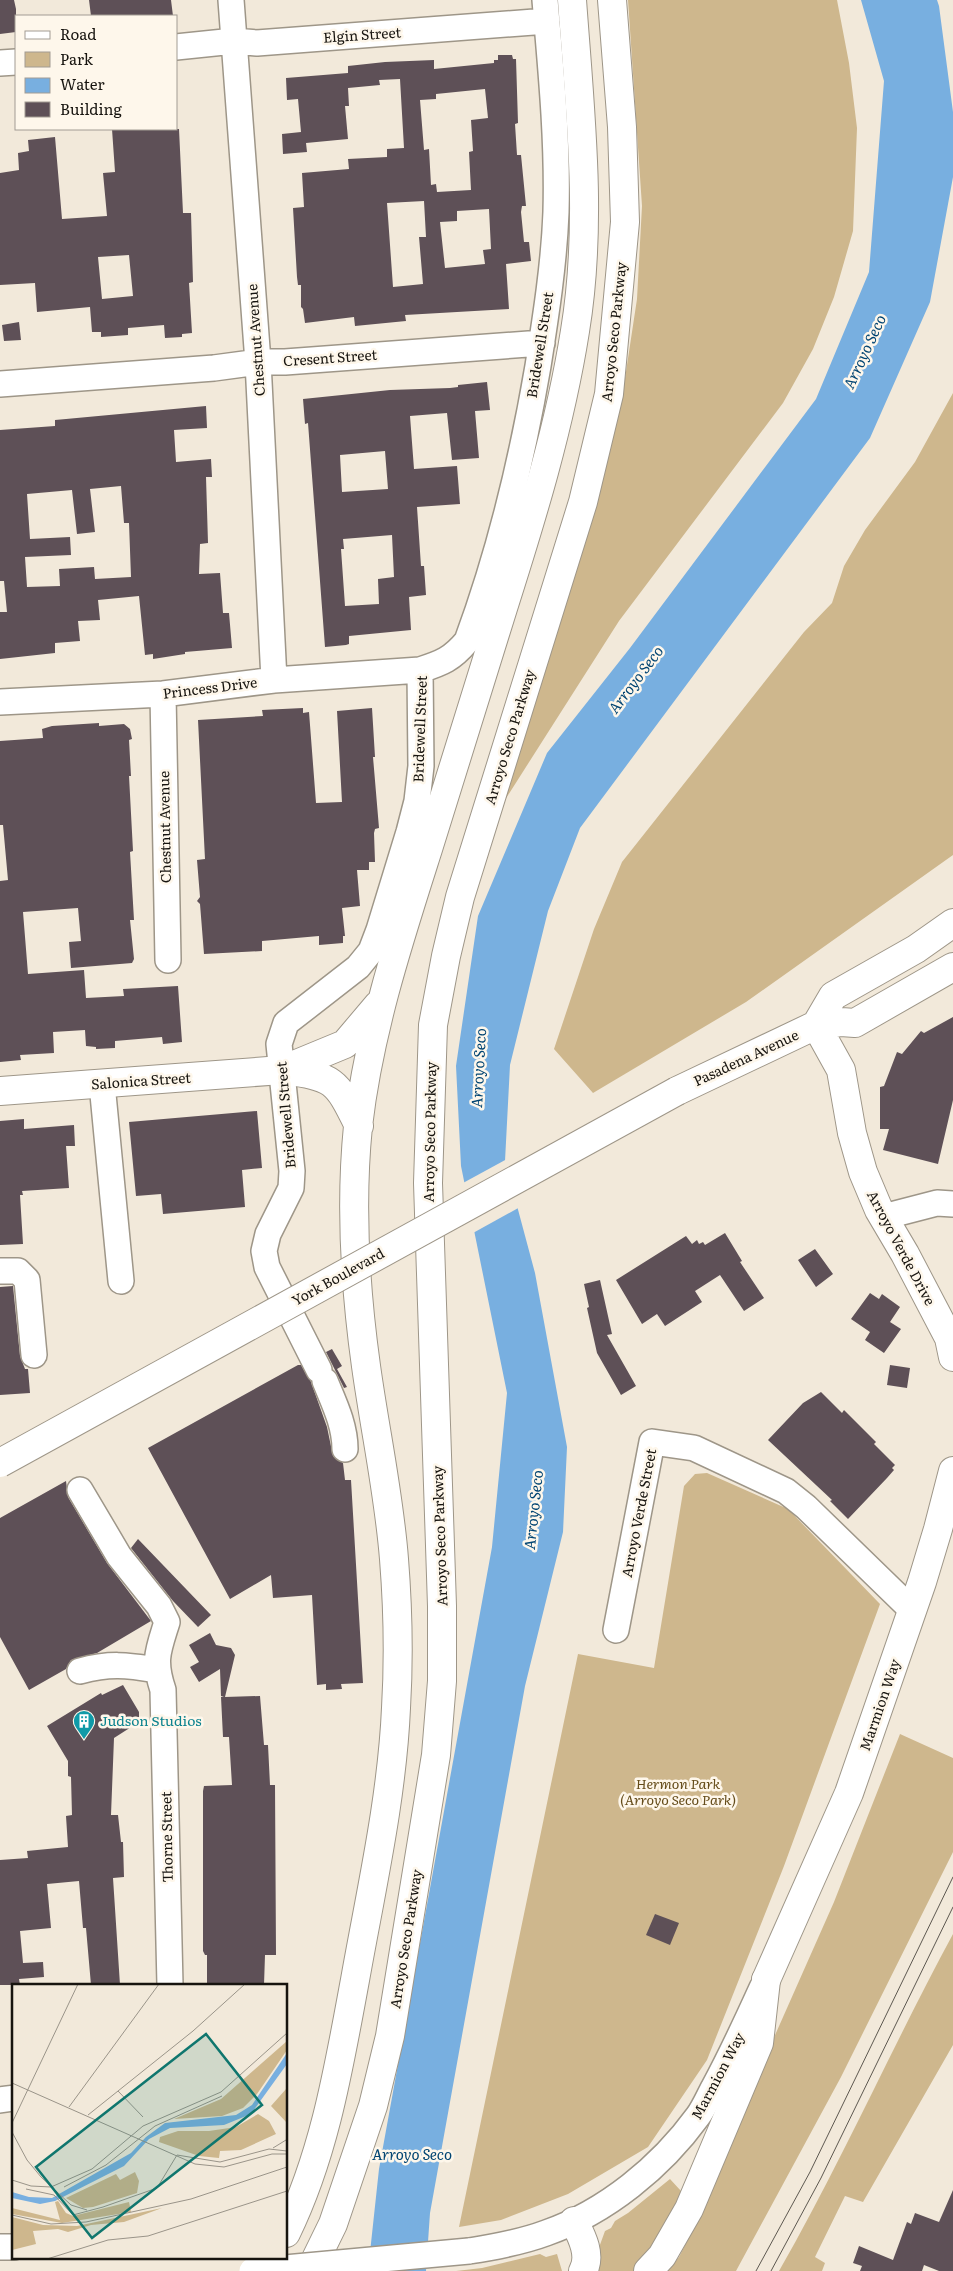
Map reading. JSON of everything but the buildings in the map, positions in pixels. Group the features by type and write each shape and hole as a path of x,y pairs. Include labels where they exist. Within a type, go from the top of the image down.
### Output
{"main road":[{"path":"288,2228 316,2156 332,2102 384,1822 396,1713 398,1632 394,1554 385,1474 365,1358 355,1241 355,1176 358,1126 367,1066 383,997 530,524 557,426 576,327 583,254 585,170 572,0"},
{"name":"Arroyo Seco Parkway","path":"310,2271 333,2224 352,2174 373,2106 390,2036 436,1755 442,1681 442,1606 428,1183 433,1025 446,956 460,897 583,502 609,394 624,222 622,127 612,0"},
{"name":"Pasadena Avenue","path":"816,1025 833,996 916,949 953,923"},
{"name":"Pasadena Avenue","path":"677,1091 816,1025 841,1022 855,1023 953,967"},
{"path":"282,1070 345,1044 383,997"},
{"name":"Arroyo Verde Drive","path":"816,1025 841,1070 852,1133 863,1172 883,1217 905,1254 949,1338 953,1357"},
{"path":"282,1070 312,1074 329,1080 344,1095 358,1126"},
{"name":"Salonica Street","path":"0,1091 282,1070"},
{"name":"York Boulevard","path":"0,1463 677,1091"},
{"name":"Marmion Way","path":"766,1980 850,1794 922,1582 953,1471"},
{"path":"648,2271 662,2256 689,2209 759,2043 766,1980"},
{"path":"574,2221 584,2243 586,2258 583,2271"},
{"path":"268,2271 274,2258"}],"street":[{"name":"Chestnut Avenue","path":"231,0 258,362 274,680"},
{"name":"Elgin Street","path":"178,47 234,42 257,43 546,11"},
{"name":"Bridewell Street","path":"345,1448 345,1439 338,1412 306,1340 267,1267 264,1251 268,1234 291,1188 292,1171 279,1044 286,1023 358,967 370,951 379,930 417,801 421,766 420,670 441,664 456,654 467,641 514,491 542,343 556,212 555,147 546,11"},
{"path":"0,63 15,62"},
{"name":"Cresent Street","path":"0,384 214,368 258,362 285,362 542,343"},
{"name":"Princess Drive","path":"0,702 163,694 274,680 420,670"},
{"name":"Chestnut Avenue","path":"163,694 168,960"},
{"path":"102,1084 121,1281"},
{"path":"883,1217 937,1204 953,1204"},
{"path":"0,1271 18,1271 27,1280 34,1355"},
{"name":"Arroyo Verde Street","path":"616,1630 652,1442 694,1448 786,1491 806,1507 912,1610"},
{"name":"Thorne Street","path":"80,1490 119,1556 160,1606 167,1622 158,1651 170,1984"},
{"path":"80,1671 104,1665 132,1666 160,1680"},
{"name":"Marmion Way","path":"252,2271 469,2251 502,2245 546,2233 574,2221 616,2196 647,2171 670,2150 699,2115 726,2065 766,1980"}],"green space":[{"path":"628,0 837,0 849,63 857,128 853,231 834,297 813,349 783,403 619,621 496,814 622,398 637,299 642,206"},
{"path":"953,393 953,855 746,1002 593,1093 554,1049 594,929 622,862 804,632 832,603 844,566 865,530 915,462"},
{"name":"Hermon Park (Arroyo Seco Park)","path":"707,1473 788,1509 880,1604 784,1866 707,2060 648,2147 568,2194 501,2220 459,2227 578,1654 654,1668 684,1486 695,1474"},
{"path":"900,1734 953,1758 953,1852 841,2077 736,2271 668,2271 679,2257 700,2216 768,2051 834,1902"},
{"path":"953,1934 953,2045 863,2202 845,2196 815,2257 825,2263 822,2271 779,2271 824,2188"},
{"path":"670,2179 681,2191 663,2237 637,2271 594,2271 597,2253 605,2231 611,2228 615,2221 628,2213"},
{"path":"540,2254 546,2257 557,2254 562,2271 456,2271 482,2268"}],"water":[{"name":"Arroyo Seco","path":"861,0 937,0 939,6 953,112 953,177 930,302 870,438 580,828 548,911 510,1065 505,1161 535,1273 567,1447 563,1532 525,1686 430,2213 426,2271 368,2271 379,2169 492,1547 507,1393 461,1166 456,1066 478,916 547,753 630,648 816,399 869,272 884,81"}],"pier":[{"path":"507,1159 520,1207 473,1233 463,1183"}],"tram line":[{"path":"756,2271 810,2172 953,1877"},
{"path":"771,2271 821,2178 953,1907"}],"place":[{"name":"Judson Studios","path":"84,1740"}]}
